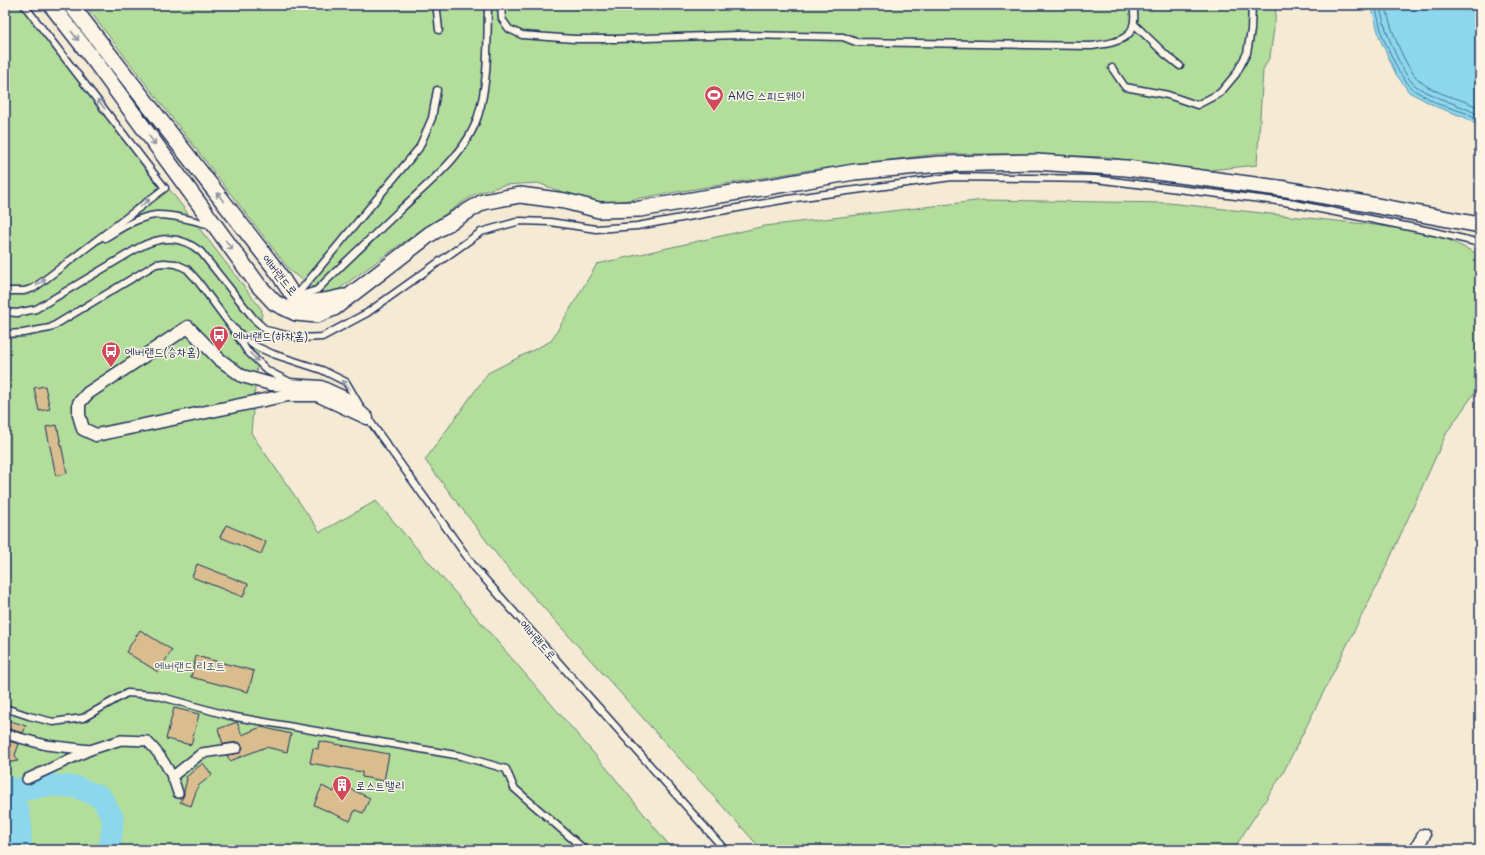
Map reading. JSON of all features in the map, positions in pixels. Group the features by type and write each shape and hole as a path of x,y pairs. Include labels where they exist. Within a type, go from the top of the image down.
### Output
{"street":[{"name":"에버랜드로","path":"51,5 97,64 259,286 275,303 296,313 317,315 334,308 348,296"},
{"name":"에버랜드로","path":"71,5 277,271 295,297 309,302 348,296"},
{"path":"348,296 430,234 483,202 520,195 565,201 599,210 640,209 854,172 940,164 1036,162 1126,168 1286,189 1480,225"},
{"path":"188,327 219,359 242,376 271,384 321,388 345,398 367,418 317,395 288,395 96,435 84,429 79,415 79,403 88,393 188,327"},
{"path":"5,734 46,745 90,750"},
{"path":"27,779 90,750 121,740 147,741 160,754 173,776 178,793"},
{"path":"173,776 202,753 237,748"},
{"path":"1415,850 1424,835"}],"lane":[{"path":"5,291 24,291 34,288 165,188 24,5"},
{"path":"435,5 439,30"},
{"path":"295,297 317,290 443,169 468,139 478,118 483,98 488,5"},
{"path":"501,5 502,19 509,29 522,35 574,39 640,39 738,34 842,37 856,42 1091,46 1112,43 1126,38 1134,24 1135,16 1133,5"},
{"path":"1112,68 1125,87 1168,95 1197,105 1220,93 1236,74 1247,53 1251,30 1252,5"},
{"path":"1134,24 1165,54 1180,66"},
{"path":"295,297 418,148 432,118 437,90"},
{"path":"5,312 17,313 36,309 138,248 160,239 184,241 193,245 201,252 255,320 266,330 299,338 322,337 367,313 481,232 520,221 550,222 596,229 637,226 788,199 952,177 1095,179 1285,202 1430,231 1480,243"},
{"path":"87,247 137,220 154,215 174,216 215,226"},
{"path":"5,334 23,333 50,328 156,264 176,264 187,269 197,280 231,326 247,351 268,371 317,395"},
{"name":"에버랜드로","path":"231,326 253,344 273,354 322,370 346,382 367,418 475,568 725,850"},
{"path":"5,708 53,722 83,718 127,694 155,695 230,716 461,756 506,769 514,788 585,850"}],"green space":[{"name":"에버랜드 리조트","path":"5,5 28,5 262,310 251,433 320,532 376,501 609,771 673,850 5,850"},
{"name":"AMG 스피드웨이","path":"85,5 1276,5 1270,56 1263,70 1257,165 1191,172 1107,157 1009,154 938,154 810,170 604,204 562,192 538,183 504,185 475,194 401,244 328,297 291,272"},
{"path":"984,200 1168,203 1430,231 1480,255 1480,385 1447,432 1386,567 1283,773 1233,850 762,850 504,564 425,460 488,373 551,341 597,264 765,226"}],"water":[{"path":"1371,5 1480,5 1480,127 1464,117 1437,107 1409,92 1396,74 1380,39"}],"building":[{"path":"45,386 50,409 39,411 34,388"},
{"path":"57,425 67,473 56,476 46,427"},
{"path":"226,525 266,542 261,554 220,537"},
{"path":"197,564 248,584 243,597 192,577"},
{"path":"140,630 172,650 158,672 126,652"},
{"path":"196,656 254,671 248,692 191,677"},
{"path":"174,708 199,714 191,745 166,739"},
{"path":"5,719 26,726 23,733 5,728"},
{"path":"237,722 242,735 261,727 291,734 287,752 266,747 230,761 227,755 240,753 243,747 239,742 223,744 218,729"},
{"path":"5,740 19,744 15,755 18,761 5,763"},
{"path":"319,741 389,754 384,781 362,777 362,772 310,763 313,748 318,749"},
{"path":"203,763 212,775 198,786 191,806 180,802 184,795 187,779 186,777"},
{"name":"로스트밸리","path":"322,786 334,792 335,788 346,793 348,788 370,798 363,813 355,810 350,821 314,805"}],"waterway":[{"path":"5,788 29,789 49,785 76,787 101,797 113,818 110,850"},
{"path":"5,804 9,804 18,809 21,825 20,850"}],"place":[{"name":"AMG 스피드웨이","path":"714,112"},
{"name":"에버랜드(하차홈)","path":"219,352"},
{"name":"에버랜드(승차홈)","path":"111,368"},
{"name":"로스트밸리","path":"342,802"}]}
